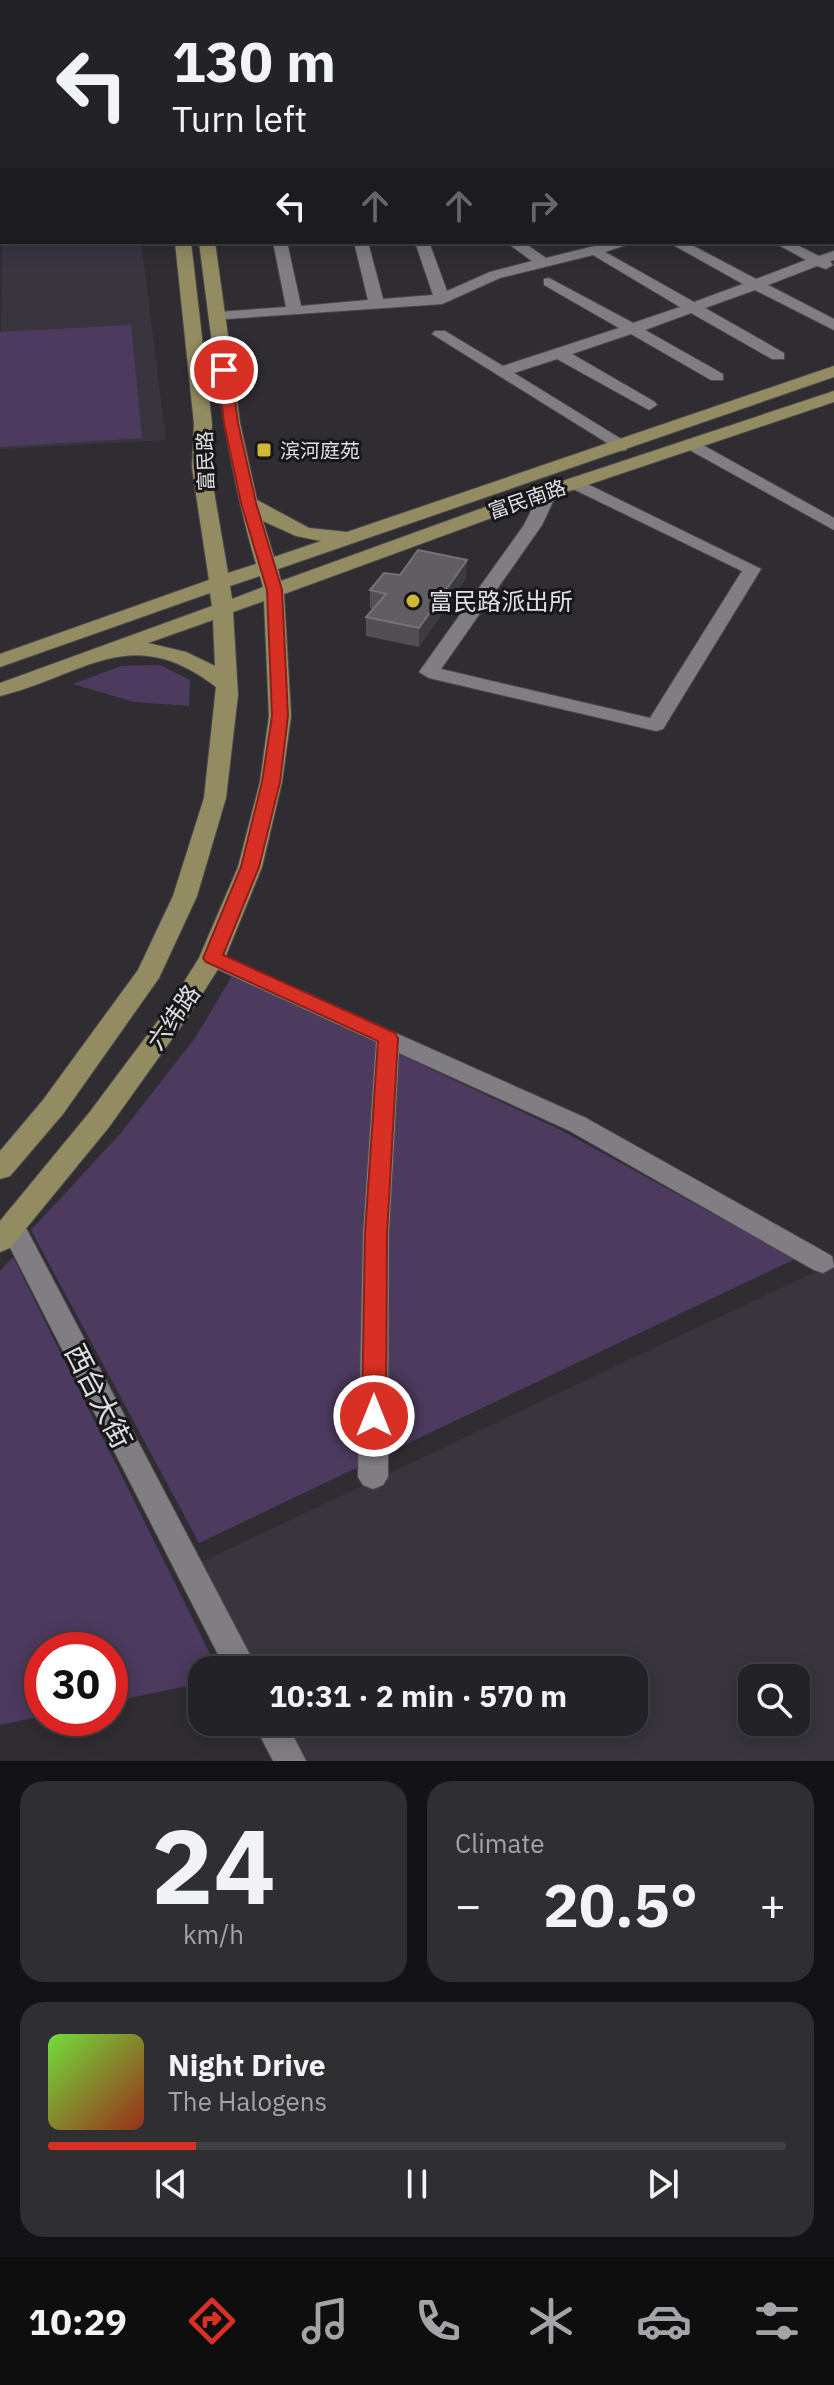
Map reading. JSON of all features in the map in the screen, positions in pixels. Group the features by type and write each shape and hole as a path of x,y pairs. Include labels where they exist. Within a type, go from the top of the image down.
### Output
{"main road":[{"name":"富民路","path":"183,244 203,424 201,468 223,608"},
{"name":"富民路","path":"207,244 231,423 248,503 271,578"},
{"path":"747,401 782,378 834,359"},
{"name":"富民南路","path":"370,533 834,371"},
{"name":"富民南路","path":"223,608 271,578 575,483 834,396"},
{"path":"776,415 834,405"},
{"path":"248,503 296,532 317,536 370,533"},
{"path":"0,661 217,584 271,578 370,533"},
{"name":"六纬路","path":"6,1233 99,1120 178,1012 212,958 250,867 271,782 280,716 271,578"},
{"path":"0,690 93,653 223,608"},
{"name":"六纬路","path":"0,1169 53,1107 150,972 185,896 215,798 227,685 223,608"},
{"path":"93,653 157,650 196,664 227,685"}],"street":[{"path":"280,244 294,311"},
{"path":"362,244 377,304"},
{"path":"423,244 442,299"},
{"path":"516,244 544,263"},
{"path":"679,244 834,325"},
{"path":"784,244 834,269"},
{"path":"217,317 442,299 495,275 599,248 778,356"},
{"path":"501,372 631,329 834,255"},
{"path":"549,282 717,377"},
{"path":"440,334 620,446"},
{"path":"559,353 649,405"},
{"path":"692,444 834,525"},
{"path":"549,491 533,525 429,672 656,725 752,569 575,483"},
{"path":"212,958 577,1124 823,1263"},
{"path":"373,1477 376,1234 388,1038"},
{"name":"西台大街","path":"6,1233 234,1656"},
{"path":"277,1736 290,1761"}],"shaded area":[{"path":"2,244 141,244 166,440 0,449"},
{"path":"131,325 142,438 0,447 0,332"},
{"path":"160,665 190,680 189,706 134,702 73,684 121,666"},
{"path":"232,976 561,1130 795,1259 199,1543 31,1230 120,1134 195,1038"},
{"path":"13,1257 211,1656 188,1656 188,1686 128,1698 128,1632 24,1632 24,1720 0,1725 0,1271"},
{"path":"834,1263 834,1761 302,1761 289,1736 648,1736 648,1656 243,1656 193,1566"}],"building":[{"path":"418,550 467,560 419,628 366,617 386,594 370,590 384,573 400,575"}],"place":[{"name":"滨河庭苑","path":"264,450"},
{"name":"富民路派出所","path":"413,601"}],"route":[{"path":"224,370 231,423 248,503 274,590 280,716 271,782 250,867 212,958 388,1038 376,1234 374,1416"}]}
